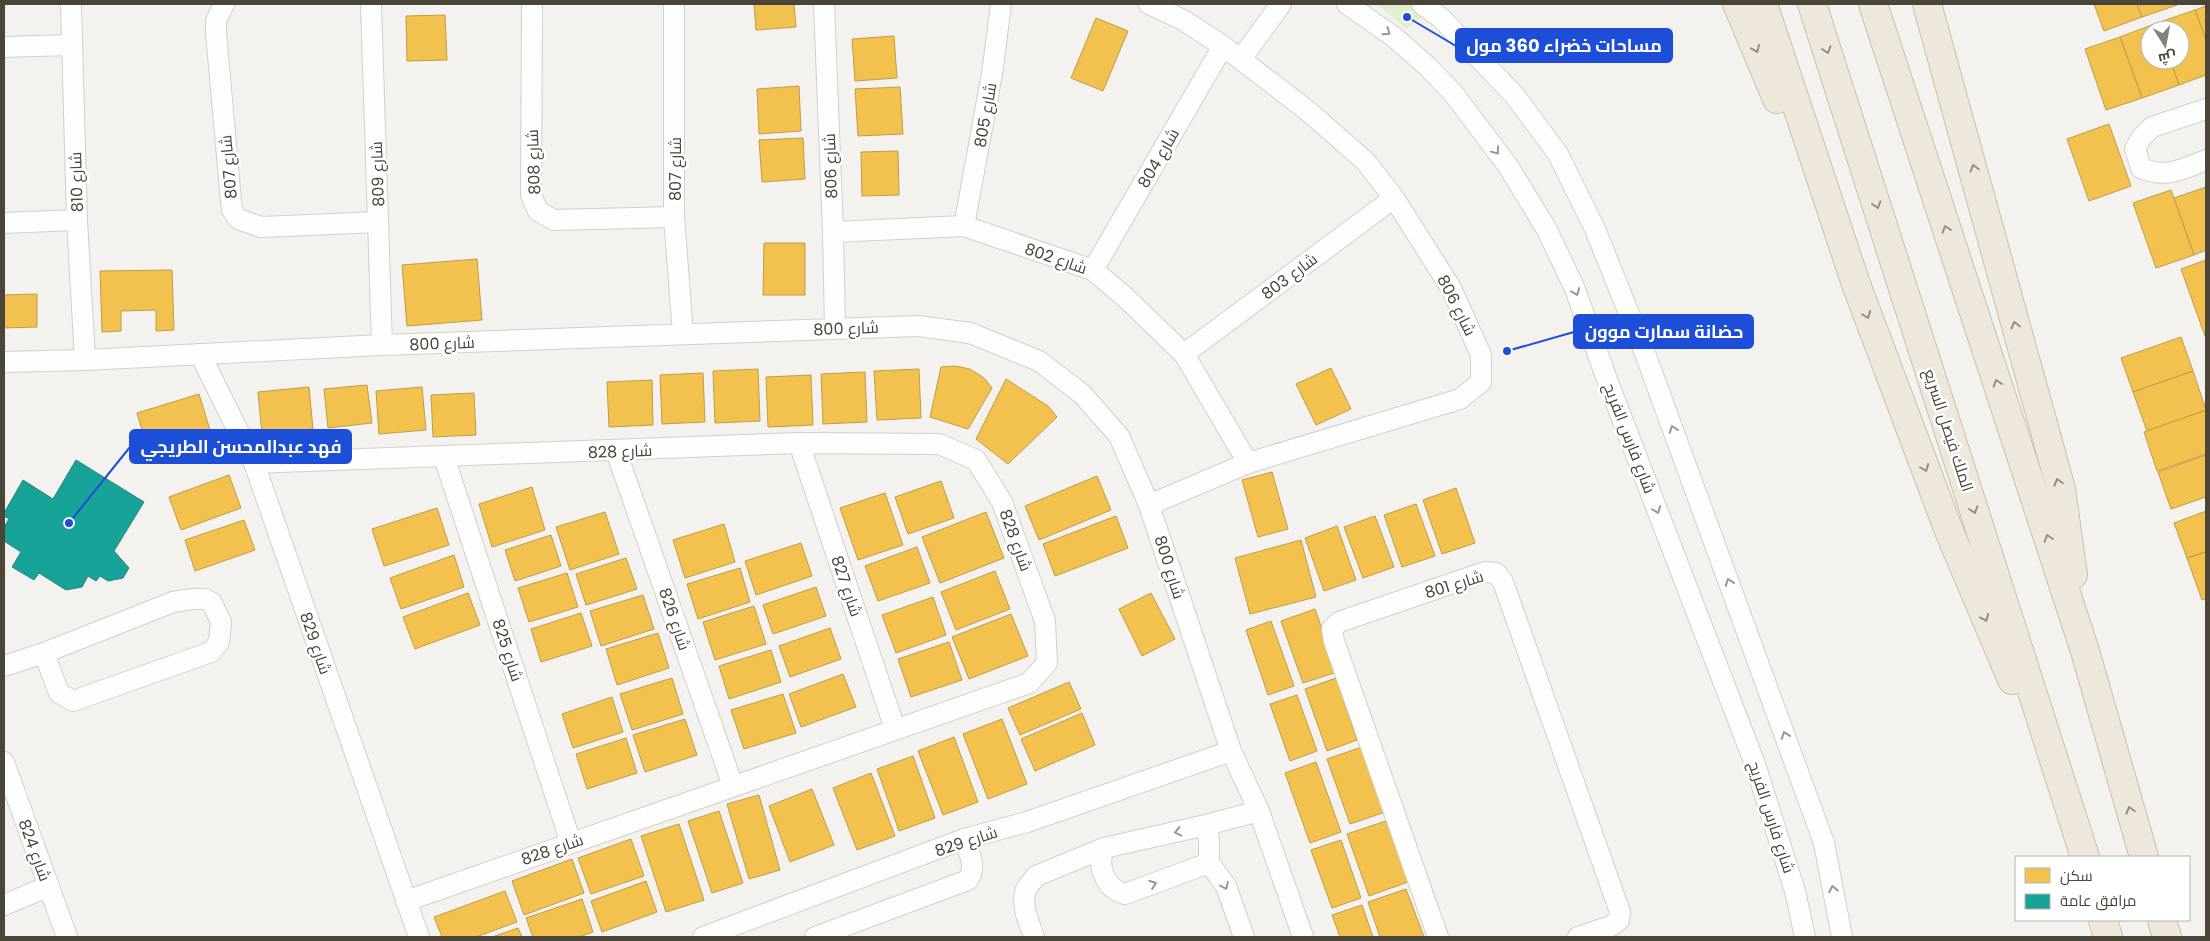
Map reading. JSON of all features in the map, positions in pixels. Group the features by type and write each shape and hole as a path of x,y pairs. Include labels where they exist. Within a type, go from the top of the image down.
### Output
{"highway":[{"path":"1737,4 1856,284"},
{"path":"1763,4 1856,284 1948,531 2082,849"},
{"name":"الملك فيصل السريع","path":"1812,4 2082,849"},
{"path":"1873,4 2085,651 2144,856"},
{"path":"1928,4 2061,489 2085,651"},
{"path":"2103,921 2108,937"},
{"path":"2162,921 2167,937"}],"street":[{"name":"شارع 810","path":"71,4 78,220 86,360"},
{"name":"شارع 807","path":"224,4 216,21 216,33 232,210 238,218 260,227 378,222"},
{"name":"شارع 809","path":"371,4 382,345"},
{"name":"شارع 808","path":"532,4 531,195 538,211 554,220 674,217"},
{"name":"شارع 807","path":"674,4 674,217 683,334"},
{"name":"شارع 806","path":"824,4 835,328"},
{"name":"شارع 805","path":"964,226 992,74 1001,4"},
{"name":"شارع 806","path":"1149,4 1183,20 1241,59 1308,111 1365,161 1394,198 1451,288 1481,354 1481,382 1460,399 1248,463 1149,505"},
{"path":"1241,59 1281,4"},
{"name":"شارع فارس الفريح","path":"1347,4 1394,37 1428,67 1453,93 1508,166 1547,230 1574,289 1609,386 1755,764 1795,891 1805,937"},
{"path":"1422,4 1442,11 1516,96 1553,146 1595,229 1646,356 1824,842 1842,937"},
{"path":"4,47 72,45"},
{"name":"شارع 804","path":"1093,270 1223,46"},
{"path":"2206,109 2152,127 2141,138 2135,149 2141,168 2155,174 2171,172 2206,160"},
{"name":"شارع 803","path":"1184,354 1394,198"},
{"path":"4,223 78,220"},
{"name":"شارع 802","path":"833,232 964,226 1093,270 1125,297 1184,354 1248,463"},
{"name":"شارع 800","path":"4,362 86,360 382,345 918,326 970,333 1039,361 1082,394 1119,436 1149,505 1231,751 1259,811 1303,937"},
{"name":"شارع 829","path":"200,354 254,463 418,937"},
{"name":"شارع 828","path":"254,463 799,444 939,444 976,460 1002,502 1046,621 1047,663 1029,683 406,901"},
{"name":"شارع 827","path":"799,444 895,729"},
{"name":"شارع 826","path":"616,451 733,786"},
{"name":"شارع 825","path":"444,457 571,843"},
{"name":"شارع 801","path":"1438,937 1334,641 1332,629 1339,622 1485,572 1490,572 1496,573 1503,582 1620,912 1618,920 1611,926 1578,937"},
{"path":"4,666 44,653 173,602 205,599 212,603 221,622 219,642 211,652 73,701 59,693 44,653"},
{"name":"شارع 829","path":"703,937 964,839 1027,822 1231,751"},
{"name":"شارع 824","path":"4,762 67,937"},
{"path":"1034,937 1024,898 1026,889 1036,876 1104,848 1206,826 1259,811"},
{"path":"1206,826 1209,839 1209,864 1226,886 1244,937"},
{"path":"815,937 968,880 972,874 973,867 964,839"},
{"path":"1104,848 1101,863 1106,882 1114,891 1125,894 1209,864"},
{"path":"4,904 49,886"}],"green space":[{"path":"1377,4 1410,4 1423,16 1407,29"}],"building: سكن":[{"path":"754,4 794,4 796,27 756,30"},
{"path":"2094,4 2137,4 2142,17 2104,31"},
{"path":"2137,4 2177,4 2177,5 2142,17"},
{"path":"2206,6 2206,40 2195,10"},
{"path":"2195,10 2206,40 2206,75 2179,85 2174,70 2190,70 2190,20 2166,20"},
{"path":"445,15 447,60 407,61 406,16"},
{"path":"1096,18 1128,31 1103,91 1071,78"},
{"path":"2140,29 2140,70 2174,70 2179,85 2142,98 2120,37"},
{"path":"894,36 897,78 855,81 852,39"},
{"path":"2120,37 2142,98 2106,110 2085,49"},
{"path":"799,86 801,131 759,134 757,89"},
{"path":"900,87 903,134 858,136 855,89"},
{"path":"2109,124 2131,186 2089,201 2067,139"},
{"path":"803,138 805,179 762,182 759,140"},
{"path":"898,151 899,195 862,196 861,152"},
{"path":"2206,187 2206,250 2194,255 2174,198"},
{"path":"2171,190 2194,255 2156,268 2133,203"},
{"path":"764,243 805,243 805,295 763,295"},
{"path":"477,259 482,320 407,326 402,265"},
{"path":"2206,260 2206,336 2205,336 2181,269"},
{"path":"172,270 174,330 156,331 156,310 121,311 121,331 102,332 100,271"},
{"path":"37,294 37,327 4,328 4,295"},
{"path":"2181,337 2193,371 2133,392 2121,358"},
{"path":"955,366 970,369 984,378 992,388 968,429 930,417 941,367"},
{"path":"1331,368 1351,409 1316,425 1296,384"},
{"path":"758,369 760,421 715,423 713,371"},
{"path":"919,369 921,418 877,420 874,371"},
{"path":"2193,371 2206,410 2147,431 2133,392"},
{"path":"865,372 867,422 823,424 821,374"},
{"path":"703,373 705,422 662,424 660,375"},
{"path":"811,375 813,425 768,427 766,377"},
{"path":"1006,379 1048,406 1057,417 1008,464 976,439"},
{"path":"652,380 653,425 609,427 607,382"},
{"path":"367,385 372,423 328,428 324,389"},
{"path":"309,387 313,429 262,435 258,392"},
{"path":"422,387 426,430 379,434 376,391"},
{"path":"474,393 476,435 433,437 431,395"},
{"path":"199,394 210,430 148,450 137,413"},
{"path":"2206,410 2206,454 2157,471 2144,432"},
{"path":"2206,455 2206,497 2171,509 2158,472"},
{"path":"1272,472 1288,529 1258,537 1242,480"},
{"path":"229,475 241,508 181,530 169,497"},
{"path":"1097,476 1111,510 1039,540 1025,506"},
{"path":"941,481 954,518 908,534 895,497"},
{"path":"532,487 545,530 492,547 479,504"},
{"path":"1456,488 1475,543 1442,554 1423,500"},
{"path":"885,493 903,545 858,560 840,508"},
{"path":"1416,504 1435,556 1402,567 1384,515"},
{"path":"437,508 449,545 384,566 372,529"},
{"path":"2206,511 2206,552 2187,558 2174,523"},
{"path":"605,512 619,554 570,570 556,527"},
{"path":"986,512 1004,558 940,583 922,537"},
{"path":"1116,516 1128,548 1055,576 1043,544"},
{"path":"1375,516 1394,567 1363,578 1344,527"},
{"path":"244,520 255,550 195,571 185,540"},
{"path":"724,524 735,562 685,578 673,540"},
{"path":"1337,526 1356,580 1324,591 1305,538"},
{"path":"551,535 561,566 515,581 505,550"},
{"path":"1301,540 1316,597 1250,614 1235,558"},
{"path":"801,543 812,576 756,595 745,561"},
{"path":"917,547 930,583 878,601 865,566"},
{"path":"2206,552 2206,599 2202,600 2187,558"},
{"path":"454,555 464,587 401,609 390,578"},
{"path":"626,558 637,589 586,605 576,574"},
{"path":"740,568 750,602 698,619 687,584"},
{"path":"995,571 1010,609 956,630 941,592"},
{"path":"567,573 578,607 529,622 518,588"},
{"path":"816,587 826,616 773,634 763,605"},
{"path":"468,593 480,625 415,649 403,617"},
{"path":"1151,593 1175,639 1142,656 1119,609"},
{"path":"643,595 654,629 601,646 590,611"},
{"path":"933,597 946,635 896,653 882,615"},
{"path":"754,606 766,644 715,660 703,622"},
{"path":"1315,609 1337,672 1303,683 1281,621"},
{"path":"581,613 592,646 541,662 531,629"},
{"path":"1011,614 1028,656 969,679 952,637"},
{"path":"1271,621 1294,686 1268,695 1246,630"},
{"path":"830,628 841,659 790,677 779,646"},
{"path":"658,633 669,668 617,685 606,649"},
{"path":"949,642 962,680 911,697 898,659"},
{"path":"771,650 781,682 729,699 719,666"},
{"path":"843,674 856,707 801,727 789,694"},
{"path":"672,678 683,714 632,730 620,694"},
{"path":"1336,678 1357,740 1327,751 1305,689"},
{"path":"1069,682 1081,709 1020,735 1008,708"},
{"path":"783,694 796,733 744,749 731,710"},
{"path":"1297,695 1317,751 1290,761 1270,704"},
{"path":"612,697 623,732 573,748 562,714"},
{"path":"1082,713 1095,745 1035,771 1021,739"},
{"path":"685,719 697,755 645,772 633,735"},
{"path":"1002,719 1027,784 988,799 963,734"},
{"path":"954,737 978,802 943,815 918,751"},
{"path":"626,738 637,773 587,789 576,754"},
{"path":"1362,747 1385,812 1350,824 1327,759"},
{"path":"913,756 935,818 899,831 877,769"},
{"path":"1316,762 1341,832 1310,843 1285,773"},
{"path":"871,773 895,836 857,850 833,788"},
{"path":"812,789 834,845 790,862 769,806"},
{"path":"759,795 780,870 749,879 727,804"},
{"path":"719,811 743,883 712,893 688,821"},
{"path":"1386,821 1408,882 1369,896 1347,834"},
{"path":"679,824 704,900 666,912 641,836"},
{"path":"631,839 644,876 591,894 578,858"},
{"path":"1341,840 1361,898 1332,908 1311,850"},
{"path":"572,859 584,893 524,915 512,881"},
{"path":"646,881 657,912 602,932 591,901"},
{"path":"1406,889 1424,937 1380,937 1368,902"},
{"path":"505,891 517,922 476,937 442,937 434,917"},
{"path":"582,899 593,932 579,937 533,937 526,918"},
{"path":"1362,905 1373,937 1340,937 1332,915"},
{"path":"518,928 522,937 492,937"}],"building: مرافق عامة":[{"path":"76,460 144,502 114,551 129,568 123,578 108,581 100,576 96,581 88,576 82,587 66,590 39,573 34,580 12,567 21,552 4,541 4,527 9,519 4,516 4,513 23,480 53,499"}],"place":[{"name":"مساحات خضراء 360 مول","path":"1407,17"},
{"name":"حضانة سمارت موون","path":"1507,351"},
{"name":"فهد عبدالمحسن الطريجي","path":"69,523"}]}
